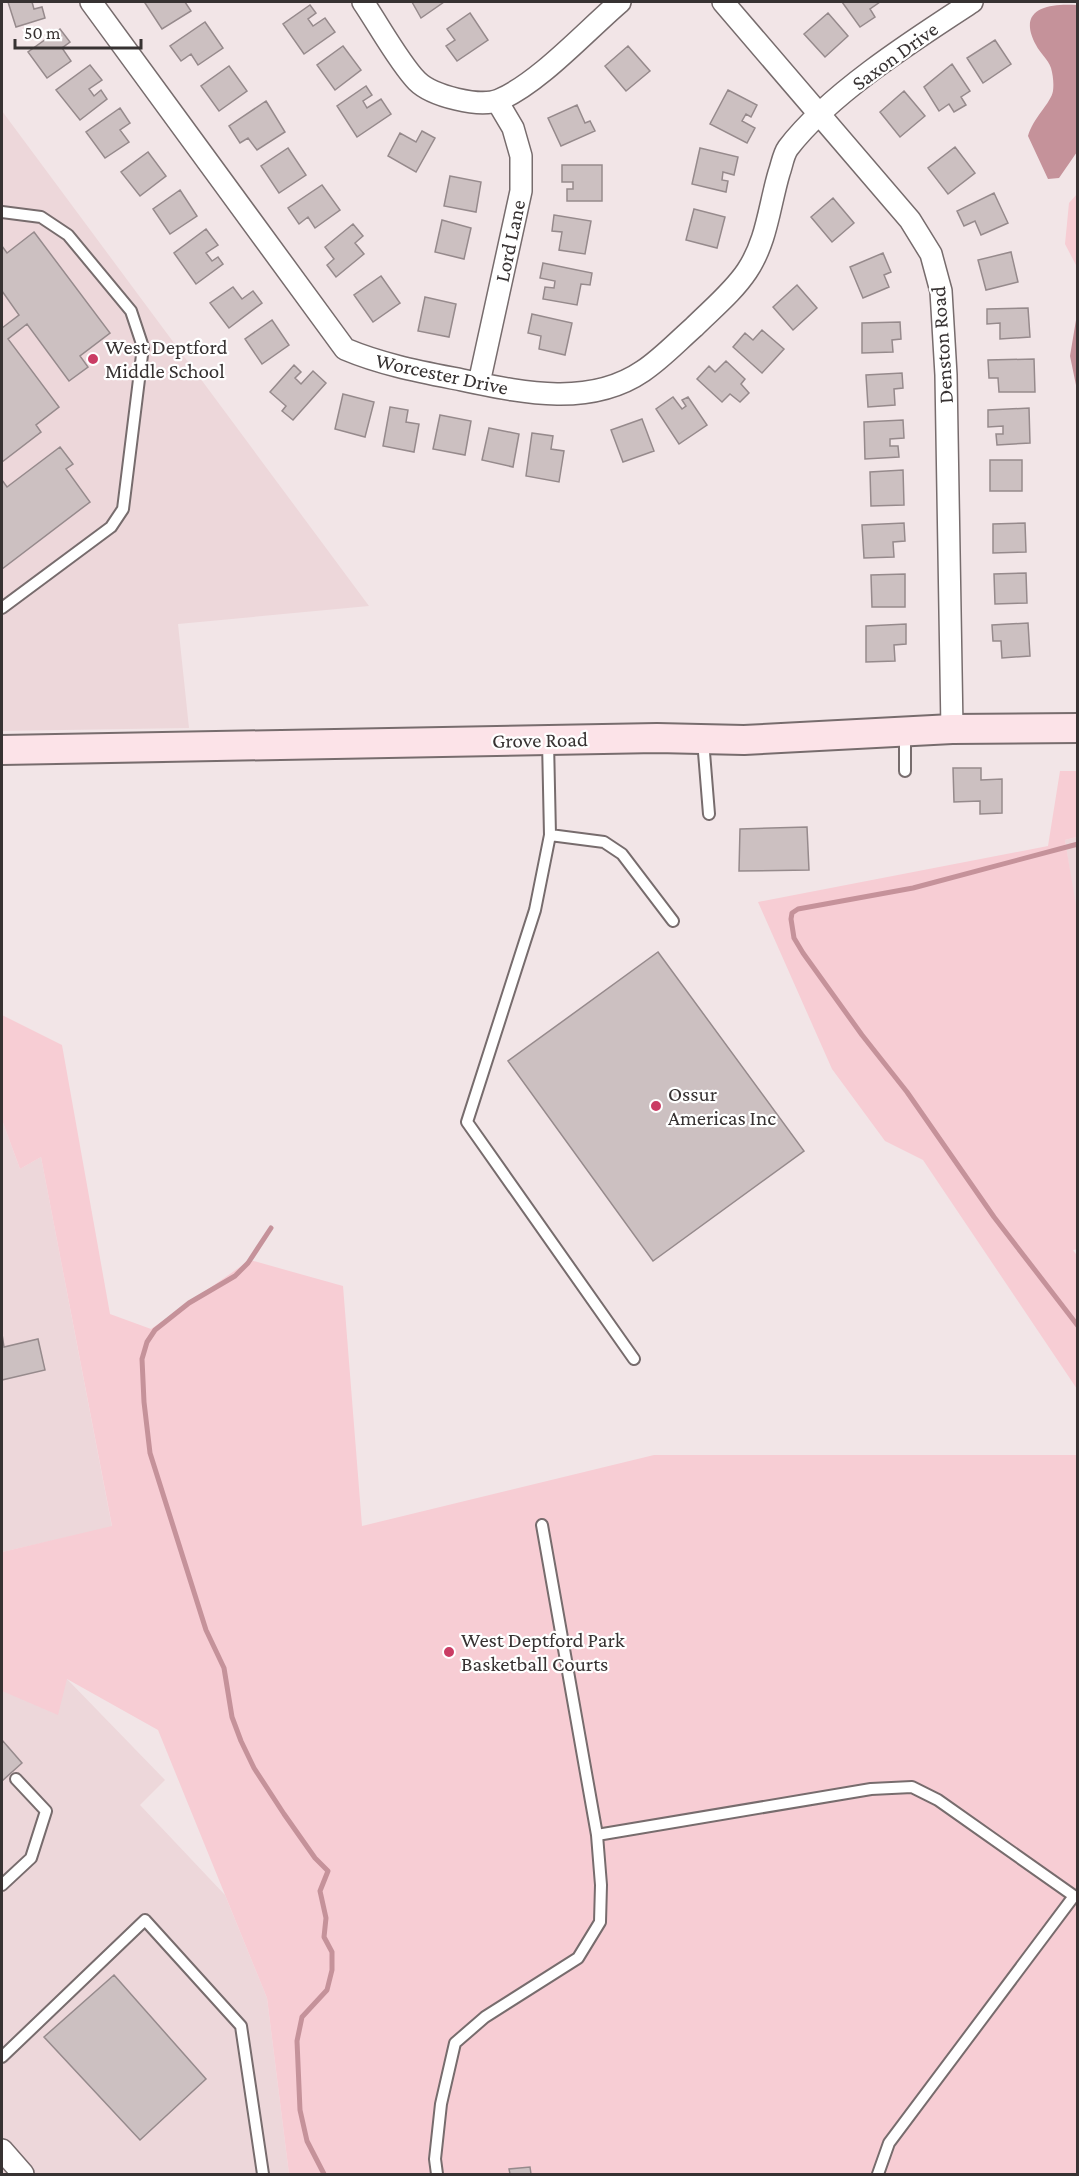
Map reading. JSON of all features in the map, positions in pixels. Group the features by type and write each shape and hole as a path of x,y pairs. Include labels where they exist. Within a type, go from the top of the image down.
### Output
{"main road":[{"name":"Grove Road","path":"2,750 744,740 905,730 1077,728"}],"street":[{"name":"Worcester Drive","path":"91,2 345,349 379,363 530,393 568,394 609,388 641,373 671,349 746,272 764,242 786,150 821,114"},
{"path":"363,2 417,81 434,93 454,100 497,101 528,83 620,2"},
{"name":"Denston Road","path":"723,2 910,220 931,254 941,291 946,375 952,729"},
{"name":"Saxon Drive","path":"821,114 915,39 972,2"},
{"name":"Lord Lane","path":"479,383 521,191 521,156 513,128 497,101"},
{"path":"2,2151 23,2175"}],"lane":[{"path":"2,212 41,217 68,235 130,311 143,347 128,484 123,509 111,527 2,608"},
{"path":"905,730 905,771"},
{"path":"703,739 709,814"},
{"path":"548,741 550,835 535,910 467,1122 634,1359"},
{"path":"550,835 604,842 622,854 673,921"},
{"path":"437,2175 435,2159 441,2104 455,2043 485,2017 578,1958 600,1922 601,1885 597,1835 542,1525"},
{"path":"2,1885 31,1858 46,1811 16,1779"},
{"path":"597,1835 871,1789 912,1787 938,1800 1076,1893 889,2143 878,2175"},
{"path":"2,2057 145,1920 240,2026 263,2175"}],"shaded area":[{"path":"1056,5 1077,5 1077,152 1059,178 1048,179 1028,136 1030,129 1052,96 1053,79 1050,65 1031,33 1030,23 1038,10"},
{"name":"West Deptford Middle School","path":"2,111 369,606 178,624 189,728 2,731"},
{"path":"1077,194 1077,267 1065,244 1069,203"},
{"path":"1077,314 1077,390 1070,356"},
{"path":"1060,771 1078,771 1077,837 1065,840 1078,917 1078,1249 1073,1250 1078,1257 1077,1389 923,1160 885,1141 832,1069 758,902 1048,846"},
{"path":"1077,837 1077,917 1065,840"},
{"path":"2,1015 62,1045 110,1314 151,1329 250,1260 343,1286 362,1526 654,1455 1077,1455 1077,2174 289,2174 267,1998 158,1730 67,1679 58,1715 2,1691 2,1552 112,1526 41,1157 20,1169 2,1120"},
{"path":"2,1120 20,1169 41,1157 112,1527 2,1552"},
{"path":"67,1679 165,1780 140,1805 225,1895 267,1998 289,2174 2,2174 2,1691"}],"building":[{"path":"8,2 32,2 34,9 42,7 45,18 16,27"},
{"path":"185,2 191,11 162,29 145,3"},
{"path":"412,2 444,2 421,18"},
{"path":"842,2 880,2 870,9 875,17 860,27"},
{"path":"310,5 316,13 308,19 313,26 325,18 335,32 304,54 283,24"},
{"path":"470,13 488,40 457,61 446,46 455,40 447,29"},
{"path":"828,13 848,36 825,57 804,34"},
{"path":"205,22 223,48 198,65 191,54 181,61 170,46"},
{"path":"60,29 70,42 62,48 71,61 47,78 28,52"},
{"path":"995,40 1011,64 983,83 967,58"},
{"path":"343,46 361,70 335,90 317,65"},
{"path":"628,46 650,71 626,91 605,66"},
{"path":"952,64 970,91 961,97 966,105 954,112 949,104 939,111 924,87"},
{"path":"90,65 102,80 89,89 94,96 101,90 107,99 80,120 56,90"},
{"path":"229,66 247,91 219,111 201,86"},
{"path":"366,86 372,95 363,101 367,108 381,99 391,114 357,137 337,106"},
{"path":"728,90 757,105 751,117 746,114 742,121 755,128 747,143 710,124"},
{"path":"904,91 925,116 900,137 880,112"},
{"path":"266,101 285,132 257,150 248,138 240,143 229,126"},
{"path":"577,105 585,123 590,121 595,131 561,146 548,118"},
{"path":"120,108 130,123 120,130 129,142 105,158 86,132"},
{"path":"422,131 435,138 416,172 388,156 400,133 416,142"},
{"path":"955,147 975,173 948,194 928,168"},
{"path":"288,148 306,175 279,193 261,166"},
{"path":"700,148 738,157 734,175 723,172 722,180 728,181 726,192 692,184"},
{"path":"148,152 166,176 140,196 121,172"},
{"path":"562,165 602,165 602,201 567,201 567,189 573,189 573,182 562,182"},
{"path":"450,176 481,182 476,212 444,206"},
{"path":"322,185 340,210 315,228 308,217 299,224 288,208"},
{"path":"180,190 197,216 170,234 153,209"},
{"path":"994,193 1008,223 981,235 975,221 964,226 957,211"},
{"path":"833,198 854,223 832,242 811,217"},
{"path":"694,209 725,217 717,248 686,240"},
{"path":"554,215 591,221 585,254 559,250 562,232 552,231"},
{"path":"442,220 471,228 464,259 435,252"},
{"path":"353,224 363,236 355,243 364,254 336,277 327,265 334,259 325,247"},
{"path":"206,229 218,245 206,253 212,261 218,257 223,264 196,284 174,253"},
{"name":"West Deptford Middle School","path":"34,232 110,333 80,356 88,367 69,381 27,324 8,339 59,407 36,425 41,432 2,462 2,328 19,315 2,291 2,246 7,253"},
{"path":"1011,252 1018,282 986,290 978,260"},
{"path":"883,253 891,272 884,275 889,287 863,298 850,267"},
{"path":"543,263 592,273 590,285 581,284 577,305 543,299 545,287 554,288 555,281 540,278"},
{"path":"381,276 400,303 373,322 354,295"},
{"path":"797,285 817,308 793,330 773,307"},
{"path":"233,287 242,299 253,291 262,303 229,328 210,303"},
{"path":"425,297 456,304 449,337 418,331"},
{"path":"1028,308 1030,337 1000,339 1000,323 987,324 987,309"},
{"path":"532,314 572,323 565,355 539,349 541,336 528,333"},
{"path":"272,320 289,345 262,364 245,339"},
{"path":"900,322 901,339 892,340 893,352 862,353 862,323"},
{"path":"762,330 784,349 762,373 733,347 745,333 753,340"},
{"path":"1034,359 1035,392 999,392 998,378 989,378 988,360"},
{"path":"726,361 745,379 741,384 749,393 740,402 730,394 722,402 697,379 709,366 715,372"},
{"path":"294,365 301,372 295,378 301,384 313,371 326,383 293,420 282,411 286,406 270,392"},
{"path":"902,373 903,388 894,389 895,405 868,407 866,375"},
{"path":"343,394 374,402 365,437 335,429"},
{"path":"673,397 682,409 686,406 682,400 688,397 707,425 679,444 656,409"},
{"path":"390,407 408,410 406,422 419,424 414,452 383,446"},
{"path":"1029,408 1030,443 997,445 996,434 1003,434 1003,426 988,427 988,410"},
{"path":"440,415 471,421 465,455 433,449"},
{"path":"642,419 654,451 623,462 611,430"},
{"path":"903,420 904,438 890,439 890,446 898,446 899,457 865,459 864,422"},
{"path":"489,428 519,434 513,467 482,460"},
{"path":"532,433 553,436 551,449 564,451 559,482 526,476"},
{"path":"60,447 73,464 66,469 90,502 2,569 2,480 7,487"},
{"path":"990,460 1022,460 1022,491 990,491"},
{"path":"903,470 904,505 871,506 870,472"},
{"path":"904,523 905,541 893,542 894,557 864,558 862,525"},
{"path":"1025,523 1026,552 993,553 993,524"},
{"path":"1026,573 1027,603 995,604 994,574"},
{"path":"905,574 905,607 872,607 871,575"},
{"path":"1028,623 1030,656 1002,658 1001,641 993,641 992,625"},
{"path":"906,624 906,644 894,645 895,661 866,662 866,626"},
{"path":"953,768 981,768 981,780 1002,779 1002,813 980,814 980,801 954,802"},
{"path":"807,827 809,870 739,871 740,829"},
{"name":"Ossur Americas Inc","path":"658,952 804,1151 653,1261 508,1061"},
{"path":"2,1334 4,1347 38,1339 45,1370 2,1380"},
{"path":"2,1740 22,1763 2,1781"},
{"path":"114,1975 206,2079 140,2140 44,2037"},
{"path":"530,2167 531,2174 510,2174 509,2169"}],"waterway":[{"path":"1078,844 913,888 798,909 792,913 791,919 794,938 803,953 862,1035 907,1092 994,1217 1078,1326"},
{"path":"271,1228 248,1263 235,1276 189,1303 155,1330 147,1342 142,1359 144,1402 150,1453 206,1630 224,1668 232,1717 241,1741 254,1768 284,1814 315,1858 328,1871 320,1891 326,1918 324,1937 332,1952 332,1970 327,1990 302,2017 297,2041 300,2110 307,2141 324,2174"}],"place":[{"name":"West Deptford Middle School","path":"93,359"},
{"name":"Ossur Americas Inc","path":"656,1106"},
{"name":"West Deptford Park Basketball Courts","path":"449,1652"}]}
